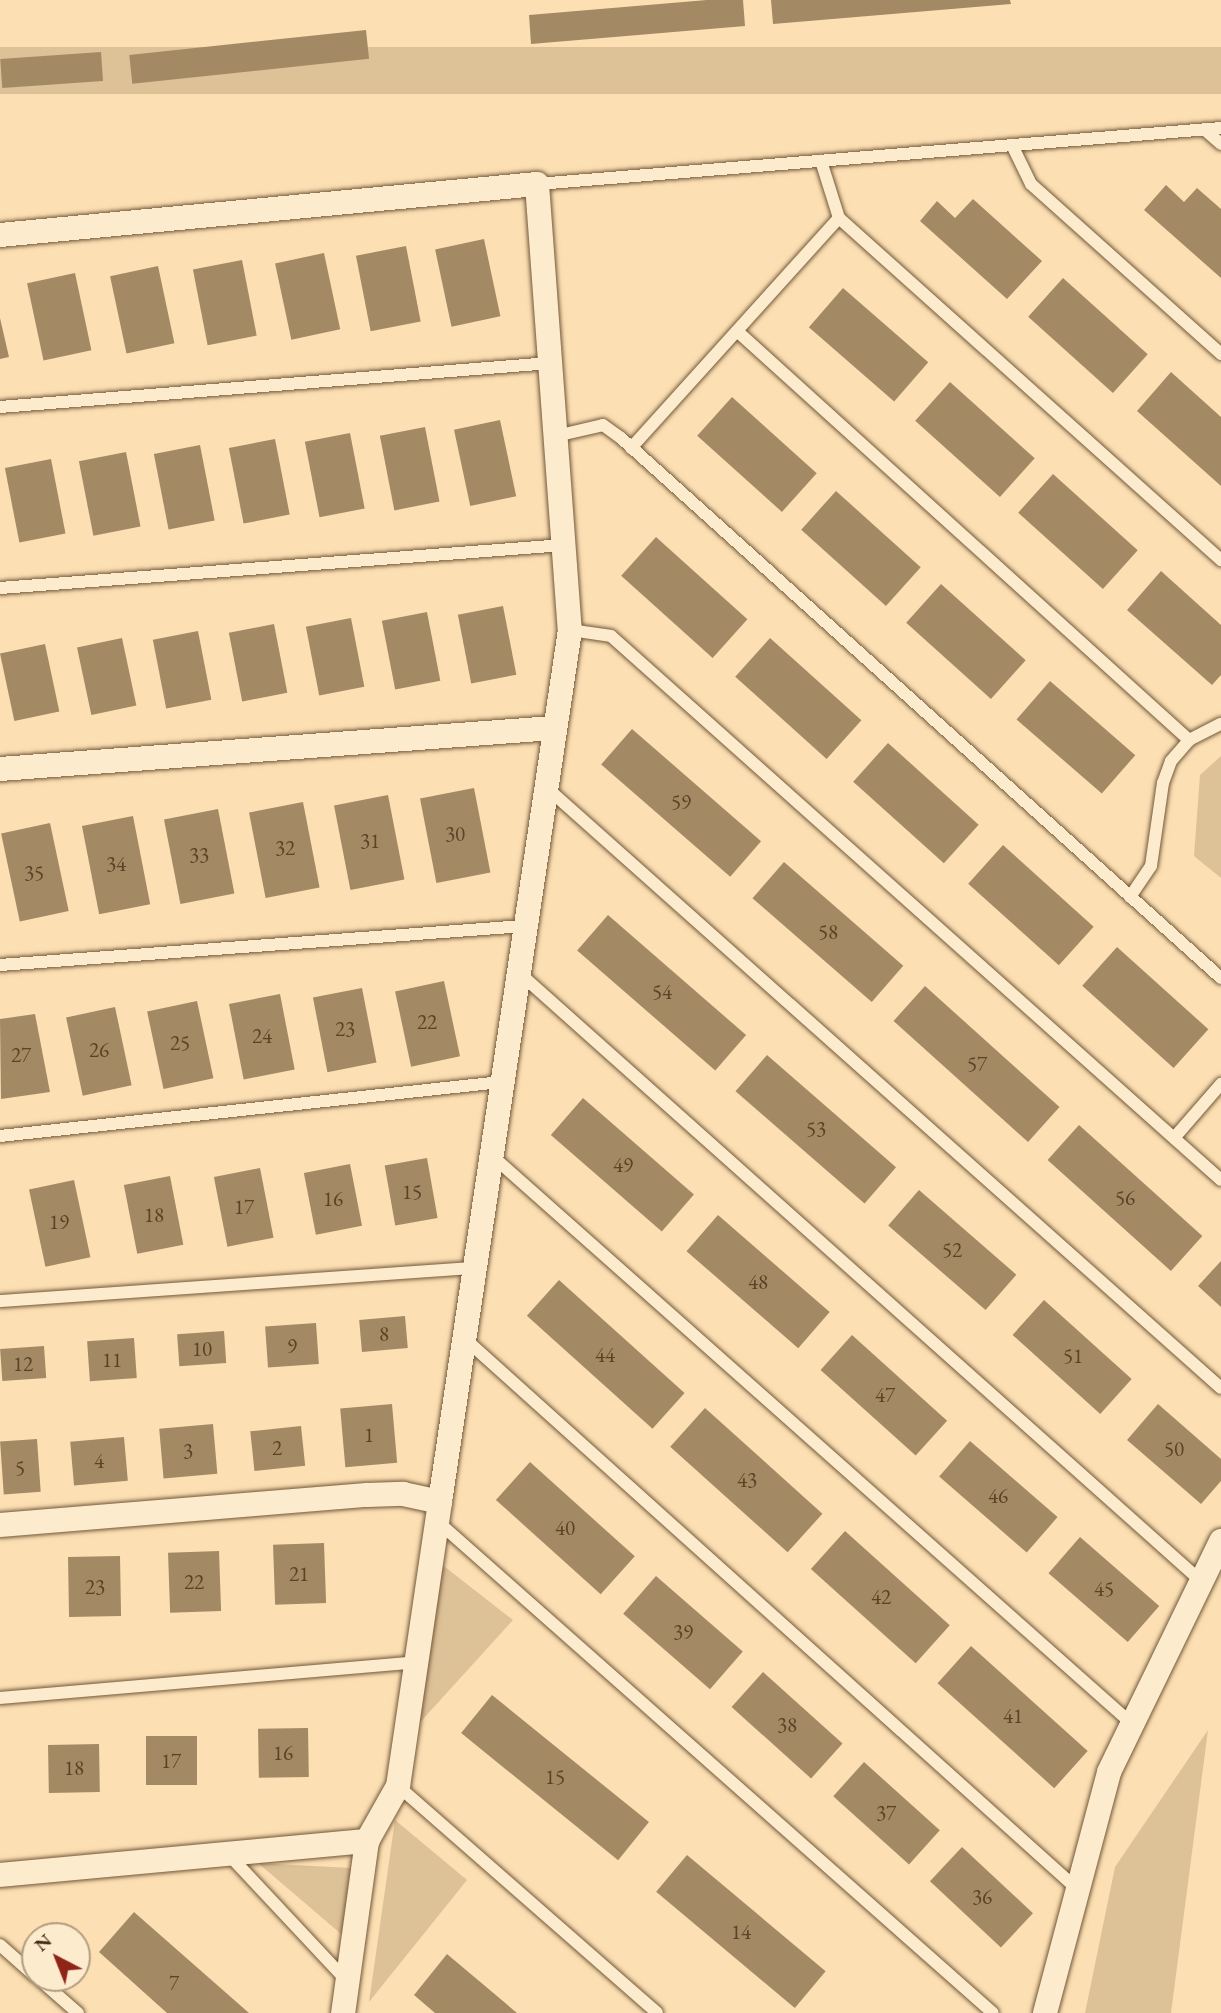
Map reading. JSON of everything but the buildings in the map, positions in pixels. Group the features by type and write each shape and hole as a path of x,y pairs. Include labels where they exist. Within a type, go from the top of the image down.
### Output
{"street":[{"path":"0,235 537,184 570,630 544,785 398,1786 366,1841 343,2013"},
{"path":"0,769 553,728"},
{"path":"0,1525 367,1495 404,1494 438,1511"},
{"path":"1045,2013 1075,1886 1109,1772 1221,1541"},
{"path":"0,1875 230,1856 366,1841"}],"lane":[{"path":"537,184 1221,128"},
{"path":"1205,130 1221,144"},
{"path":"1012,145 1031,184 1221,354"},
{"path":"821,161 839,218 1221,560"},
{"path":"631,448 839,218"},
{"path":"737,331 1188,740"},
{"path":"0,407 550,363"},
{"path":"556,436 603,425 1221,978"},
{"path":"0,588 564,545"},
{"path":"570,630 611,636 1221,1180"},
{"path":"1130,897 1151,866 1163,783 1171,761 1188,740 1221,724"},
{"path":"544,785 1221,1388"},
{"path":"0,965 524,926"},
{"path":"517,971 1201,1581"},
{"path":"0,1136 501,1082"},
{"path":"1174,1138 1221,1084"},
{"path":"490,1154 1131,1723"},
{"path":"0,1301 473,1268"},
{"path":"463,1338 1075,1886"},
{"path":"438,1511 993,2013"},
{"path":"0,1698 416,1662"},
{"path":"398,1786 657,2013"},
{"path":"230,1856 346,1981"},
{"path":"0,1945 21,1964"},
{"path":"54,1992 78,2013"}],"shaded area":[{"path":"0,47 1221,47 1221,94 0,94"},
{"path":"1221,756 1221,878 1194,856 1200,775"},
{"path":"436,1560 513,1620 404,1740"},
{"path":"1208,1730 1171,2013 1085,2013 1115,1867"},
{"path":"395,1820 467,1880 369,2002"},
{"path":"258,1863 369,1869 361,1951"}]}
